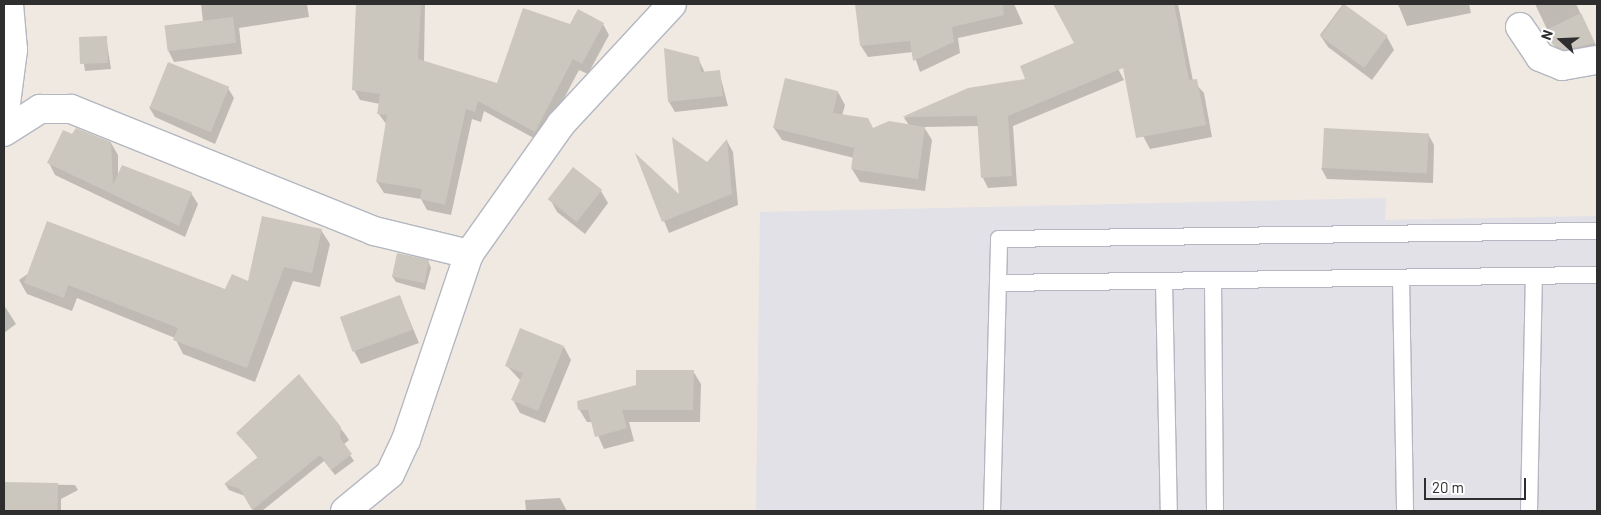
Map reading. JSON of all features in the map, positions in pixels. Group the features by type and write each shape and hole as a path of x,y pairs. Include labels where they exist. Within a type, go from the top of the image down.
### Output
{"street":[{"path":"4,119 13,50 9,4"},
{"path":"345,511 390,474 406,440 469,254 560,124 672,4"},
{"path":"1520,27 1540,58 1562,66 1597,60"},
{"path":"4,132 40,109 71,109 374,231 469,254"}],"lane":[{"path":"992,511 998,239 1597,231"},
{"path":"998,283 1597,275"},
{"path":"1529,511 1534,276"},
{"path":"1401,278 1405,511"},
{"path":"1212,280 1215,511"},
{"path":"1164,281 1169,511"}],"shaded area":[{"path":"1386,198 1385,220 1597,216 1597,511 756,511 760,212"}],"building":[{"path":"356,4 421,4 418,59 497,83 523,8 570,24 578,9 604,23 582,64 573,59 535,132 478,101 475,112 466,109 445,205 420,199 422,189 376,182 387,115 377,114 380,94 352,90"},
{"path":"855,4 1003,4 1004,15 952,27 954,42 913,61 910,41 860,46"},
{"path":"1053,4 1174,4 1189,80 1197,79 1206,125 1136,138 1123,68 1008,116 1012,176 981,178 977,116 902,117 968,88 1025,79 1020,66 1074,43"},
{"path":"1344,4 1388,36 1364,68 1320,36"},
{"path":"1581,13 1595,43 1564,50 1553,45 1546,30"},
{"path":"233,17 236,43 168,51 165,25"},
{"path":"107,36 108,63 80,64 79,37"},
{"path":"664,48 699,57 701,72 720,70 723,96 668,102"},
{"path":"168,62 229,87 211,132 150,107"},
{"path":"785,78 838,91 833,113 868,118 873,128 889,121 925,127 918,179 851,169 854,148 773,128"},
{"path":"76,128 111,142 113,185 122,165 192,192 179,226 47,163 63,130 72,134"},
{"path":"1324,128 1429,133 1427,173 1322,168"},
{"path":"672,137 707,162 727,139 732,194 662,222 635,153 679,194"},
{"path":"573,167 602,190 577,222 548,199"},
{"path":"262,216 322,229 312,273 284,267 247,368 173,340 178,328 68,285 64,298 24,283 47,221 225,289 232,274 248,281"},
{"path":"397,253 429,260 424,283 392,276"},
{"path":"400,295 413,330 353,352 340,317"},
{"path":"520,328 564,346 538,411 511,400 523,373 505,366"},
{"path":"636,370 694,370 693,410 622,410 627,428 595,437 588,410 578,410 577,401 636,385"},
{"path":"299,374 341,427 340,438 352,454 331,470 320,455 252,510 240,489 224,484 258,457 236,433"},
{"path":"4,482 58,483 58,511 4,511"}]}
